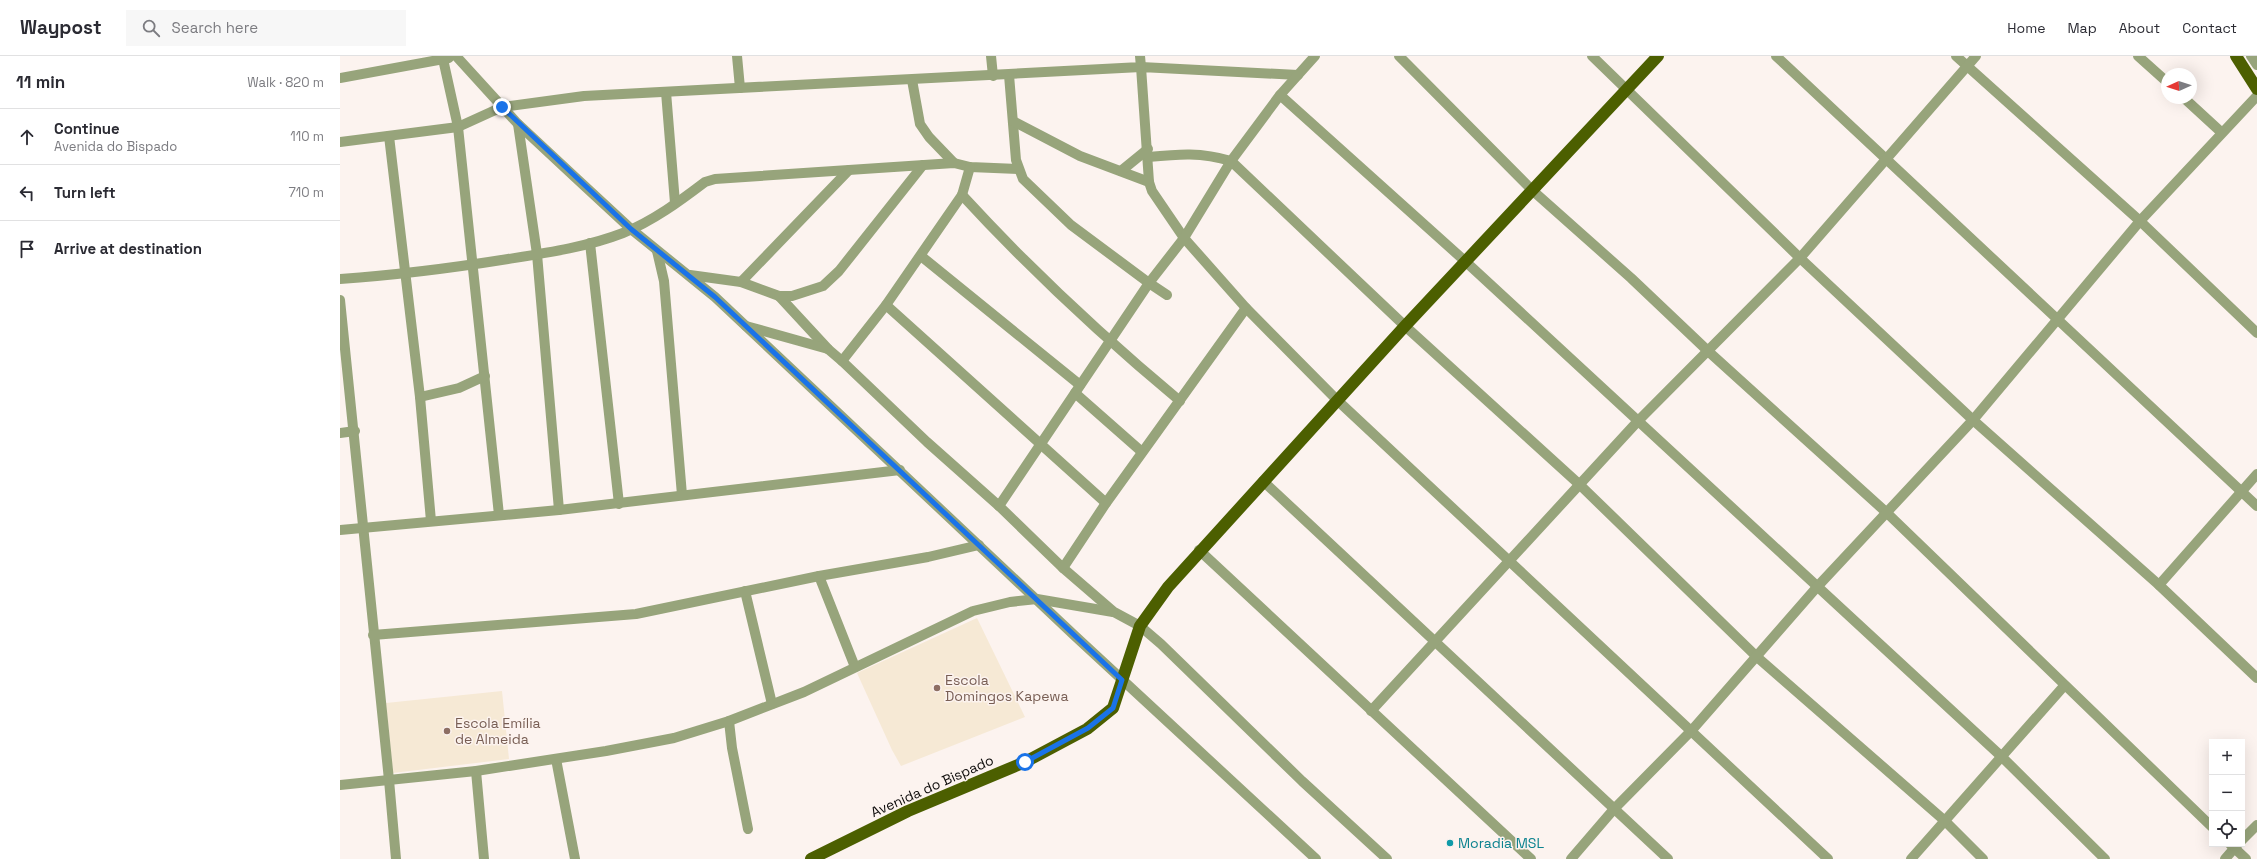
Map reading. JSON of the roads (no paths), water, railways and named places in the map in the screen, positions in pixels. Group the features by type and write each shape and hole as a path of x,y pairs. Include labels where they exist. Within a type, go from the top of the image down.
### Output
{"main road":[{"name":"Avenida do Bispado","path":"811,859 908,811 1025,762 1088,728 1113,708 1140,626 1168,587 1405,326 1658,56"},
{"path":"2236,56 2257,90"}],"street":[{"path":"340,78 456,56 518,124 631,229 657,251 690,275 900,470 1122,680 1316,859"},
{"path":"737,56 740,88"},
{"path":"991,56 993,76"},
{"path":"1140,56 1149,182 1152,192 1184,238 1246,308 1337,400 1692,730 1828,859"},
{"path":"1000,506 1148,283 1184,238 1231,161 1280,95 1315,56"},
{"path":"1399,56 1532,190 1631,278 1709,352 1887,513 2064,686 2209,824"},
{"path":"1592,56 1800,258 1973,420 2159,585 2257,678"},
{"path":"1776,56 2257,506"},
{"path":"1956,56 2140,221 2257,333"},
{"path":"1371,711 1508,560 1580,485 1638,421 1709,352 1800,258 1887,160 1976,56"},
{"path":"2138,56 2161,77"},
{"path":"2251,56 2257,65"},
{"path":"443,59 458,127 499,515"},
{"path":"340,142 458,127 502,107 584,96 1141,68 1298,75"},
{"path":"1009,75 1018,169 1023,179 1071,225 1148,283 1167,295"},
{"path":"912,80 920,124 929,137 954,163"},
{"path":"666,92 675,203"},
{"path":"1280,95 1466,262 2002,757 2105,859"},
{"path":"1571,859 1614,809 1692,730 1817,587 1973,420 2140,221 2221,132 2257,96"},
{"path":"2191,104 2221,132"},
{"path":"1013,121 1080,156 1149,182"},
{"path":"518,124 537,254 559,510"},
{"path":"389,136 420,397 431,521"},
{"path":"1121,171 1148,153 1210,154 1231,161 1405,326 1580,485 1757,657 1945,821 1983,859"},
{"path":"340,279 406,274 537,254 590,243 631,229 675,203 705,182 715,179 954,163 970,167 1018,169"},
{"path":"690,275 741,282 779,296 792,296 823,286 838,271 923,165"},
{"path":"842,361 886,305 962,195 970,167"},
{"path":"741,282 848,170"},
{"path":"962,195 1003,240 1109,342 1180,401"},
{"path":"590,243 619,504"},
{"path":"657,251 664,281 682,495"},
{"path":"921,256 1077,389 1142,452"},
{"path":"779,296 828,349 927,442 1000,506 1063,568 1114,612 1140,626 1161,644 1302,781 1387,859"},
{"path":"340,300 355,431 373,635 396,859"},
{"path":"886,305 1106,503"},
{"path":"1063,568 1106,503 1246,308"},
{"path":"744,326 828,349"},
{"path":"420,397 458,388 485,376"},
{"path":"340,432 355,431"},
{"path":"340,530 619,504 682,495 900,470"},
{"path":"2159,585 2257,474"},
{"path":"1264,481 1668,859"},
{"path":"373,635 636,614 819,576 901,562 980,545"},
{"path":"1200,550 1531,859"},
{"path":"819,576 855,667"},
{"path":"745,591 772,704"},
{"path":"340,785 476,771 606,751 674,738 729,721 804,692 973,611 1036,599 1114,612"},
{"path":"1911,859 2064,686"},
{"path":"729,721 732,748 748,829"},
{"path":"556,759 575,859"},
{"path":"476,771 484,859"},
{"path":"2245,837 2257,825"},
{"path":"2225,859 2233,847"},
{"path":"2236,847 2246,859"}],"place":[{"name":"Escola Domingos Kapewa","path":"937,688"},
{"name":"Escola Emília de Almeida","path":"447,731"},
{"name":"Moradia MSL","path":"1450,843"}]}
